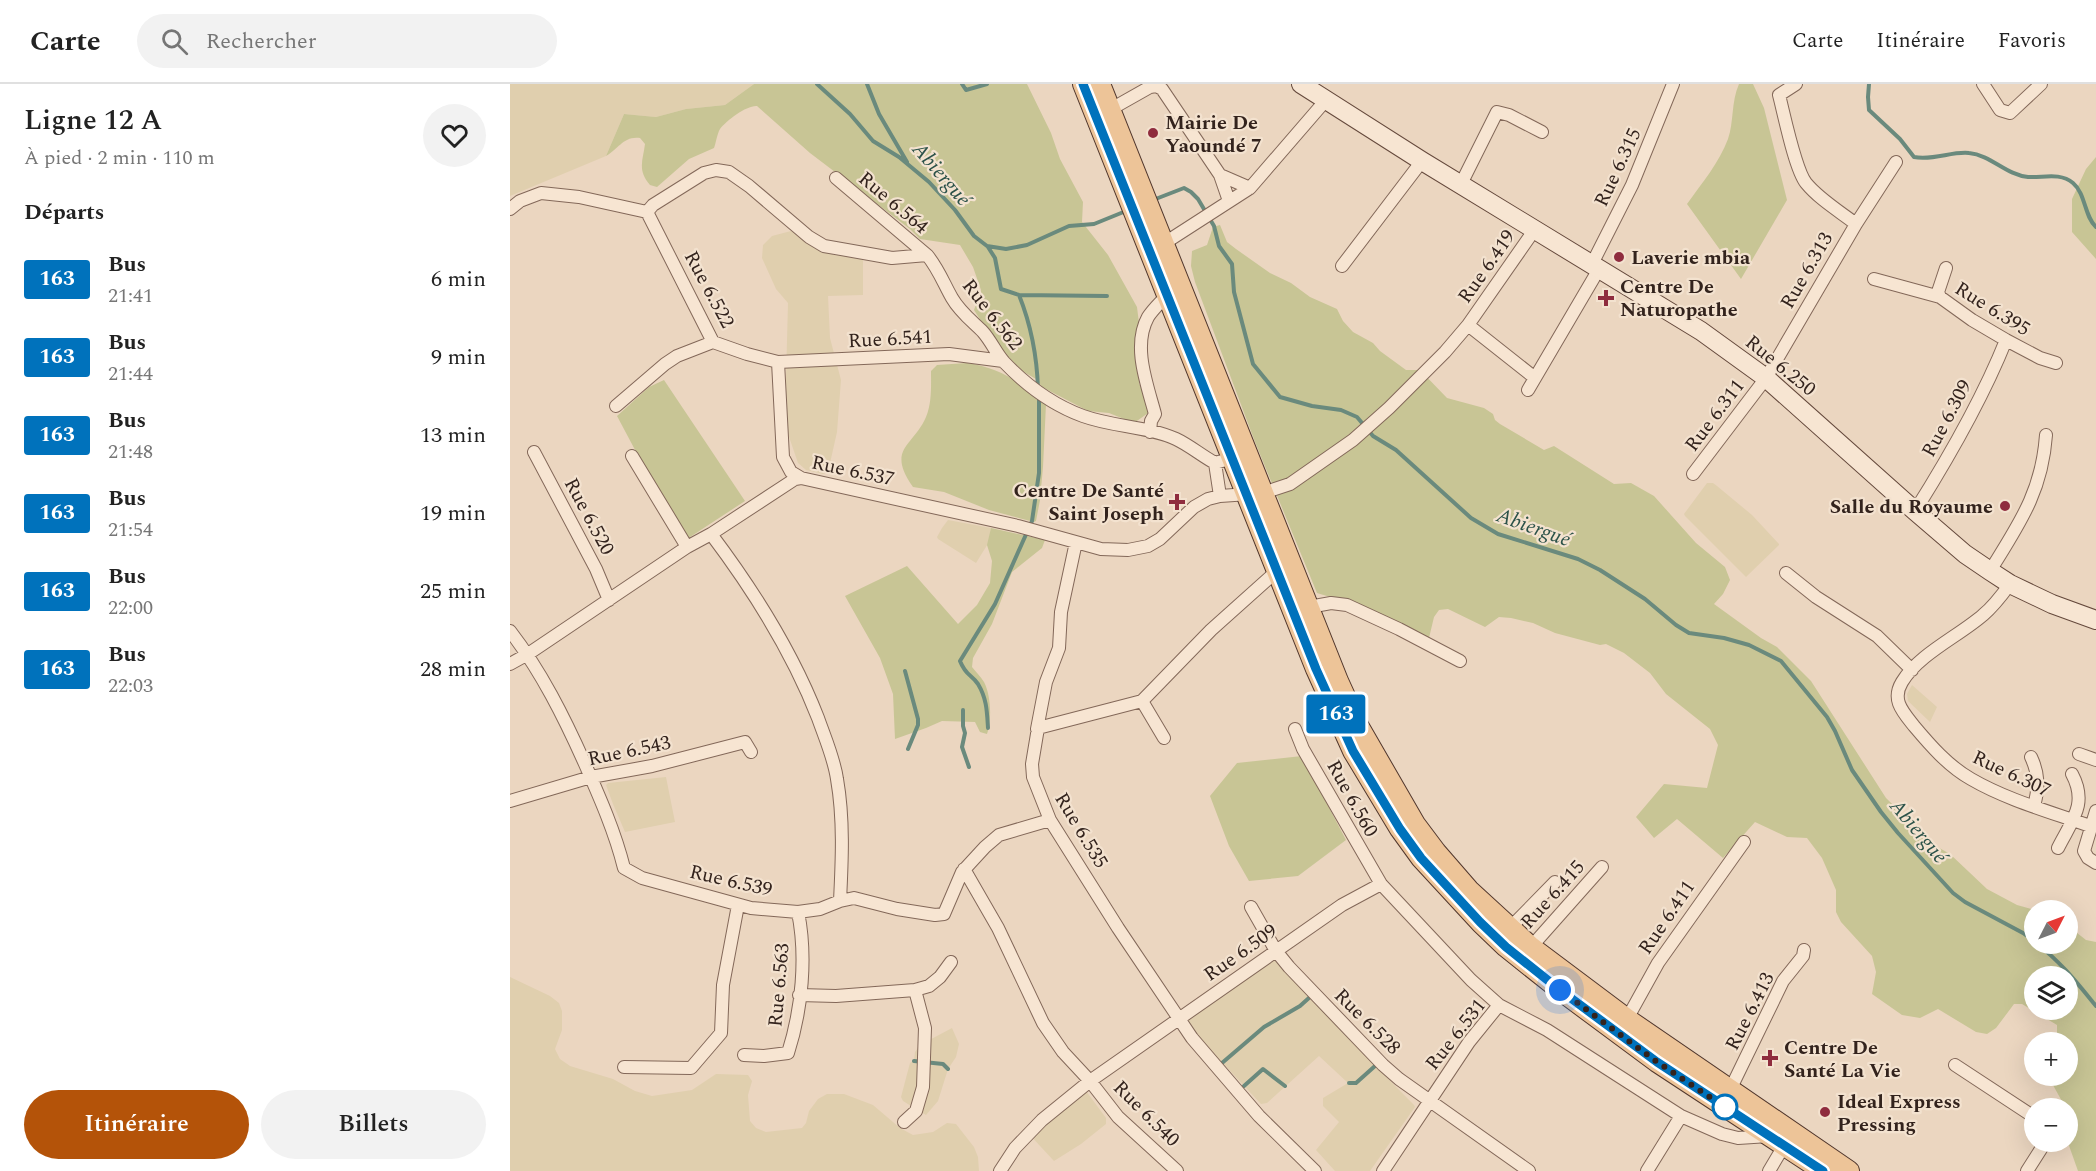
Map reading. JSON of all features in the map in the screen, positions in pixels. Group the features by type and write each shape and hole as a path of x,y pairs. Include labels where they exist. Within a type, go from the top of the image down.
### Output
{"main road":[{"path":"1083,84 1157,248 1255,494 1309,607 1359,727 1415,824 1469,890 1531,947 1627,1019 1730,1090 1823,1171"},
{"path":"1100,84 1111,109 1157,248 1167,295 1224,460 1255,494 1278,570 1316,669 1353,751 1400,829 1421,858 1454,896 1515,954 1657,1062 1778,1134 1849,1171"},
{"name":"Rue 6.250","path":"1301,84 1422,161 1701,331 1766,378 1965,554 2010,584 2052,604 2096,620"}],"street":[{"name":"Rue 6.315","path":"1528,390 1595,266 1654,135 1673,84"},
{"name":"Rue 6.313","path":"1766,378 1856,224 1804,181 1779,94 1797,84"},
{"path":"1983,84 2000,110 2010,113 2041,84"},
{"path":"1111,109 1150,87 1156,86 1162,89 1220,175 1226,203"},
{"path":"1157,248 1250,188 1326,100"},
{"path":"1461,184 1497,112 1509,115 1542,132"},
{"path":"1342,266 1422,161"},
{"path":"1856,224 1896,162"},
{"path":"510,209 520,201 541,193 579,197 647,212 653,205 704,173 716,170 729,172 749,186 808,237 824,246 883,257 927,255"},
{"path":"1220,175 1250,188"},
{"name":"Rue 6.564","path":"836,178 927,255"},
{"name":"Rue 6.522","path":"647,212 713,342 778,362"},
{"name":"Rue 6.419","path":"1389,408 1468,324 1535,229"},
{"name":"Rue 6.562","path":"927,255 963,314 984,334 1003,361 1035,390 1081,416 1177,440 1224,460"},
{"path":"1940,297 1938,292 1946,268"},
{"name":"Rue 6.395","path":"1874,279 1940,297 1972,320 2006,340 2040,358 2056,363"},
{"path":"1150,432 1151,421 1155,414 1142,362 1142,335 1148,316 1167,295"},
{"path":"1468,324 1535,378"},
{"name":"Rue 6.309","path":"1915,511 1951,452 2006,340"},
{"path":"616,406 677,356 713,342"},
{"name":"Rue 6.541","path":"778,362 949,354 1003,361"},
{"path":"778,362 783,458 791,472 801,478"},
{"name":"Rue 6.311","path":"1693,474 1766,378"},
{"name":"Rue 6.537","path":"510,664 790,481 801,478 1018,526 1101,549 1128,550 1148,546 1160,539 1194,507 1208,500 1220,496 1255,494 1290,484 1353,440 1389,408"},
{"path":"1990,571 2031,501 2042,469 2046,435"},
{"name":"Rue 6.520","path":"534,452 596,569 609,600"},
{"path":"632,456 687,547"},
{"path":"1220,496 1224,460"},
{"path":"711,534 744,578 790,655 828,743 837,777 841,809 840,901"},
{"name":"Rue 6.535","path":"1076,542 1061,612 1059,648 1046,682 1037,729 1032,764 1033,777 1050,820 1118,928 1204,1054 1259,1116 1315,1171"},
{"path":"1037,729 1142,701 1211,630 1278,570"},
{"path":"1786,573 1816,597 1877,636 1912,670"},
{"name":"Rue 6.307","path":"2010,584 1982,616 1950,638 1912,670 1896,691 1897,701 1901,710 1935,750 1972,779 2034,806 2090,826"},
{"path":"1309,607 1330,603 1347,605 1460,661"},
{"name":"Rue 6.539","path":"510,631 528,654 565,721 616,838 624,868 642,878 751,908 798,912 820,909 854,898 897,909 940,915 944,914 956,882 964,869"},
{"path":"1142,701 1164,738"},
{"name":"Rue 6.560","path":"1295,729 1309,758 1381,884"},
{"name":"Rue 6.543","path":"510,801 591,777 652,766 745,742 751,752"},
{"path":"2079,754 2096,760"},
{"path":"2031,757 2037,776 2038,792 2034,806"},
{"path":"2058,848 2080,802 2078,785 2072,774"},
{"path":"2096,810 2084,854 2096,863"},
{"path":"964,869 999,835 1050,820"},
{"name":"Rue 6.411","path":"1627,1019 1658,963 1744,842"},
{"name":"Rue 6.415","path":"1531,947 1602,867"},
{"name":"Rue 6.540","path":"964,869 998,928 1043,1023 1063,1052 1090,1081 1118,1117 1177,1171"},
{"path":"1510,928 1555,882"},
{"path":"1381,884 1470,980 1499,1005"},
{"name":"Rue 6.509","path":"1000,1171 1015,1148 1035,1127 1090,1081 1356,896 1381,884"},
{"path":"624,1067 691,1068 720,1033 723,985 738,904"},
{"name":"Rue 6.528","path":"1251,907 1276,951 1312,992 1383,1065 1399,1079 1529,1171"},
{"name":"Rue 6.563","path":"744,1055 764,1056 788,1053 793,1039 799,995 803,938 798,912"},
{"name":"Rue 6.413","path":"1730,1090 1784,981 1803,957 1804,950"},
{"path":"799,995 836,996 915,990 929,986 949,968 951,962"},
{"path":"904,1122 916,1111 923,1087 925,1028 915,990"},
{"name":"Rue 6.531","path":"1383,1171 1469,1042 1499,1005 1547,1030 1681,1116 1722,1134 1738,1138 1778,1134"},
{"path":"1955,1065 2024,1110"},
{"path":"1647,1171 1681,1116"},
{"path":"1769,1171 1778,1134"},
{"path":"2027,1171 2039,1152"}],"shaded area":[{"path":"510,84 754,84 725,105 686,109 656,117 624,114 606,156 510,196"},
{"path":"754,84 1027,84 1051,133 1060,159 1083,202 1082,222 1108,255 1137,307 1143,355 1139,383 1151,411 1134,423 1109,413 1088,411 1042,387 1036,379 1015,367 1005,358 974,310 981,290 973,267 960,245 920,239 810,153 757,106 743,110 732,118 720,129 714,148 689,159 657,187 650,185 643,175 645,144 640,138 625,141 606,156 624,114 656,117 686,109 725,105"},
{"path":"1739,84 1753,84 1764,108 1787,200 1741,279 1687,204 1710,173 1728,139"},
{"path":"2096,157 2096,259 2072,232 2072,199 2086,169"},
{"path":"1220,225 1227,242 1270,273 1291,283 1310,297 1337,309 1343,321 1353,332 1373,343 1406,370 1420,370 1447,398 1484,408 1493,414 1495,420 1500,424 1544,450 1554,446 1614,484 1631,483 1654,496 1696,543 1725,567 1730,580 1723,594 1714,604 1777,647 1811,681 1886,798 1934,845 1950,854 1987,889 2024,907 2024,954 2078,954 2078,934 2086,940 2096,942 2096,1171 2078,1171 2071,1152 2078,1152 2078,1098 2060,1098 2054,1086 2078,1086 2078,1032 2057,1032 2057,1025 2049,1020 2078,1020 2078,966 2024,966 2024,1005 2014,1004 1996,1028 1987,1034 1976,1032 1938,1009 1920,1018 1902,1015 1872,994 1876,972 1872,956 1841,922 1836,912 1836,890 1822,858 1807,838 1787,837 1755,822 1723,858 1677,819 1654,838 1636,817 1664,784 1707,788 1718,745 1710,729 1666,694 1650,673 1624,653 1606,644 1600,645 1555,633 1533,623 1511,618 1499,617 1485,627 1448,609 1439,610 1434,617 1429,638 1353,604 1317,593 1255,442 1195,282 1191,266 1192,251 1207,245 1213,227"},
{"path":"791,231 826,252 863,259 863,295 828,296 830,338 841,380 837,432 828,472 823,474 806,470 798,463 786,428 783,405 788,303 776,289 762,258 763,245 772,236"},
{"path":"967,363 990,368 1010,377 1046,404 1040,500 1034,522 989,510 944,492 913,487 905,474 902,456 904,449 921,427 928,412 931,371 937,365"},
{"path":"664,380 745,501 687,539 650,478 617,416 649,387"},
{"path":"1707,483 1713,483 1752,515 1779,544 1746,577 1684,514"},
{"path":"948,520 991,528 989,542 976,563 938,539 937,537"},
{"path":"991,528 1045,540 1042,548 1012,572 992,624 973,658 972,667 984,682 988,694 990,715 987,734 980,732 975,722 942,721 895,739 893,694 880,658 845,596 907,566 958,624 977,605 990,583 992,561 987,545"},
{"path":"1912,685 1937,707 1930,722 1908,701 1907,694"},
{"path":"1302,756 1346,840 1298,876 1249,881 1229,846 1210,796 1237,763"},
{"path":"666,777 675,822 625,832 606,785"},
{"path":"1277,958 1340,1030 1415,1107 1370,1171 1335,1171 1316,1150 1339,1122 1323,1106 1323,1098 1348,1083 1319,1056 1267,1103 1261,1104 1186,1022 1266,963"},
{"path":"510,977 550,996 559,1003 562,1011 562,1030 555,1049 560,1059 570,1066 613,1079 635,1091 652,1096 692,1090 716,1074 748,1075 752,1081 748,1095 750,1121 756,1128 766,1132 802,1128 809,1111 818,1099 827,1094 844,1094 873,1105 900,1128 913,1135 933,1132 947,1123 956,1124 974,1147 978,1157 979,1171 510,1171"},
{"path":"952,1028 959,1044 956,1057 948,1069 938,1101 926,1115 903,1101 901,1097 910,1063 914,1060 915,1052 920,1045"},
{"path":"1086,1091 1106,1118 1106,1124 1081,1144 1054,1161 1028,1133"}],"waterway":[{"name":"Abiergué","path":"817,84 850,114 873,141 899,157 929,182 955,210 974,236 987,246 1006,249 1027,245 1069,226 1094,224 1126,211"},
{"name":"Abiergué","path":"867,84 879,114 907,162"},
{"path":"962,84 966,90 987,84"},
{"path":"1869,84 1869,110 1900,139 1914,157 1928,158 1969,153 1984,157 2020,175 2063,178 2077,188 2089,217 2096,227"},
{"name":"Abiergué","path":"1153,200 1184,188 1198,199 1214,226 1219,246 1232,264 1234,292 1253,364 1280,397 1312,406 1341,410 1357,417 1373,436 1396,450 1471,518 1498,534 1578,559 1600,570 1645,599 1689,633 1724,638 1749,645 1781,661 1827,717 1852,770 1898,833 1953,893 1965,902 2024,934"},
{"name":"Abiergué","path":"988,247 995,258 1001,289 1019,295 1107,296"},
{"path":"1019,295 1033,341 1038,389"},
{"path":"988,728 986,706 981,690 964,670 960,661 995,604 1032,521 1039,473 1039,396"},
{"path":"905,671 918,719 918,725 908,749"},
{"path":"963,710 965,733 962,747 969,767"},
{"name":"Abiergué","path":"2048,954 2061,965 2096,1006"},
{"path":"1222,1063 1264,1027 1300,1006 1310,997"},
{"path":"914,1061 943,1064 948,1069"},
{"path":"1349,1083 1356,1083 1375,1066"},
{"path":"1244,1086 1263,1069 1285,1086"}],"bus line":[{"name":"163","path":"1083,84 1316,669 1353,751 1400,829 1421,858 1454,896 1506,947 1657,1062 1823,1171"}],"place":[{"name":"Mairie De Yaoundé 7","path":"1153,133"},
{"name":"Laverie mbia","path":"1619,257"},
{"name":"Centre De Naturopathe","path":"1606,298"},
{"name":"Centre De Santé Saint Joseph","path":"1177,502"},
{"name":"Salle du Royaume","path":"2005,506"},
{"name":"Centre De Santé La Vie","path":"1770,1058"},
{"name":"Ideal Express Pressing","path":"1825,1112"}],"route":[{"path":"1560,990 1657,1062 1725,1107"}]}
